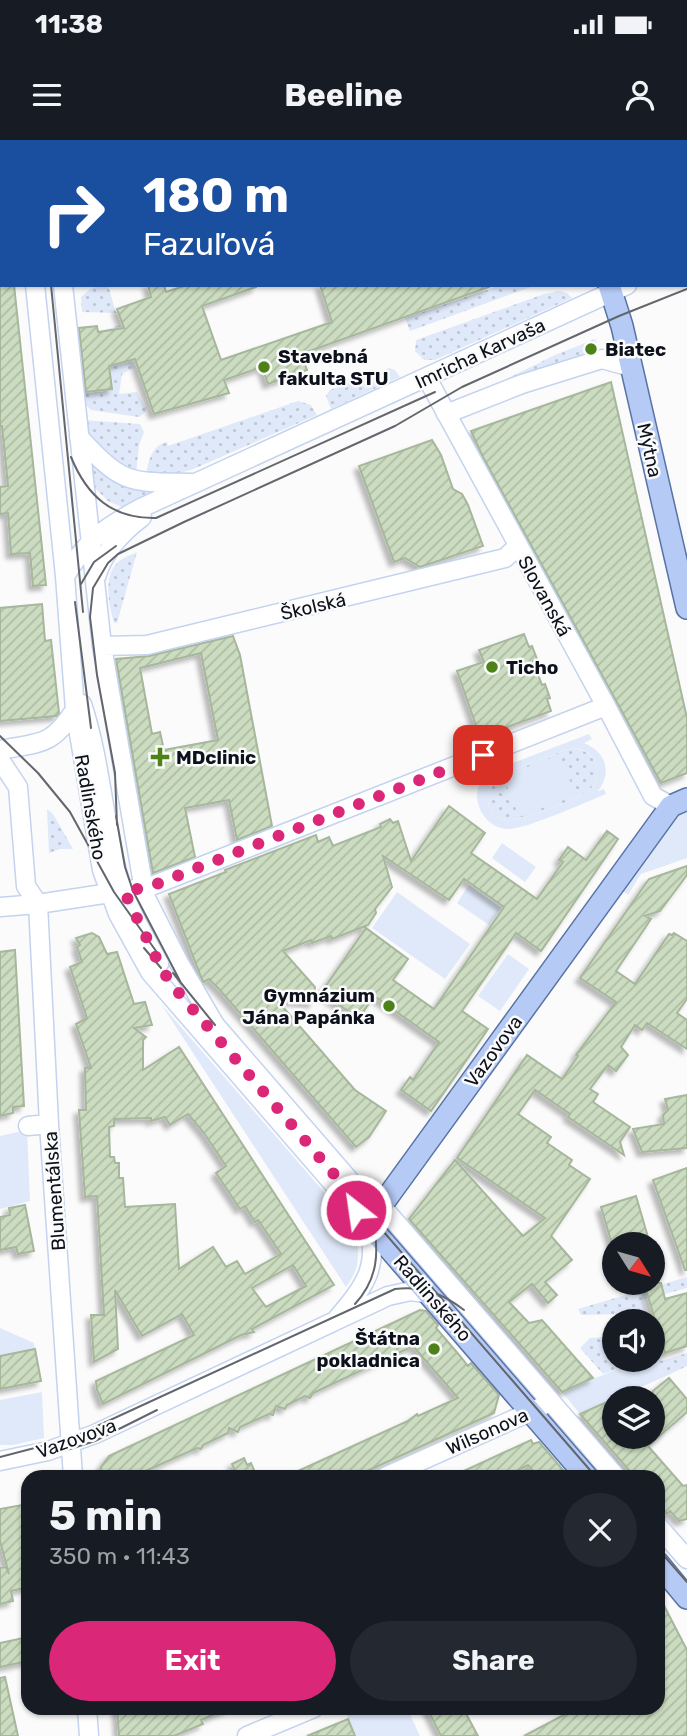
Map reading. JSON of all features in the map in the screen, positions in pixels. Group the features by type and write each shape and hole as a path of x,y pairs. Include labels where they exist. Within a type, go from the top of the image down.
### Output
{"main road":[{"name":"Mýtna","path":"616,288 631,368 687,608"},
{"name":"Vazovova","path":"371,1213 679,802"},
{"name":"Radlinského","path":"371,1213 430,1294 581,1470"},
{"path":"665,1573 687,1598"}],"street":[{"name":"Radlinského","path":"35,287 65,576 75,710 102,870 117,892"},
{"name":"Radlinského","path":"63,287 102,646 143,889 148,903 215,1025 371,1213"},
{"name":"Imricha Karvaša","path":"65,576 91,541 127,516 616,288"},
{"path":"446,414 522,384 602,359 631,368"},
{"name":"Slovanská","path":"427,378 653,796 679,802"},
{"name":"Imricha Karvaša","path":"79,437 105,466 123,477 140,481 195,483"},
{"name":"Imricha Karvaša","path":"96,578 104,558 124,532 140,518 195,483"},
{"name":"Školská","path":"102,646 147,645 494,561 505,558 517,547"},
{"name":"Radlinského","path":"74,677 90,728 117,871 118,914 150,972 371,1213 551,1401 579,1424 611,1470"},
{"path":"0,907 143,889 606,706"},
{"path":"32,905 26,887 18,788 2,750 39,743 53,737 63,730 75,710"},
{"name":"Blumentálska","path":"32,905 39,926 49,1124 72,1470"},
{"name":"Radlinského","path":"191,984 371,1213"},
{"path":"28,1126 49,1124"},
{"name":"Vazovova","path":"336,1320 362,1288 369,1273 373,1248 371,1213"},
{"name":"Vazovova","path":"2,1460 70,1444 95,1434 395,1294 411,1291 430,1294"},
{"name":"Wilsonova","path":"401,1470 551,1401"},
{"path":"665,1534 686,1556 665,1563"},
{"path":"88,1715 89,1736"},
{"path":"247,1736 288,1715"}],"shaded area":[{"path":"109,287 116,313 82,312 81,297 90,289"},
{"path":"495,287 531,287 410,331 405,318"},
{"path":"560,291 572,298 435,360 424,360 415,351 416,340 544,294"},
{"path":"120,325 134,368 122,374 119,394 137,392 147,407 146,412 139,417 91,410 85,404 83,393 112,390 110,366 116,364 114,357 108,352 105,330"},
{"path":"595,339 601,353 460,402 555,355"},
{"path":"389,368 395,370 400,377 331,409 326,396 330,390"},
{"path":"298,401 311,405 317,415 191,470 164,477 145,477 151,456 161,444 167,442 168,446"},
{"path":"83,420 140,424 144,432 139,445 136,474 130,474 89,438"},
{"path":"85,453 102,471 112,477 131,484 166,490 124,508 108,501 87,480"},
{"path":"137,552 117,623 114,623 109,600 110,576 117,563"},
{"path":"589,734 592,739 584,743 602,757 606,770 603,784 598,791 604,789 606,794 529,825 502,828 483,815 477,797 482,780 497,769","holes":["575,748 588,753 596,764 596,779 587,792 562,804 517,819 502,819 491,810 488,795 500,775"]},
{"path":"570,748 584,751 596,764 597,776 589,790 562,804 517,819 502,819 495,815 488,803 488,795 500,775"},
{"path":"559,755 576,795 519,817 503,776"},
{"path":"47,809 53,814 73,849 60,849 49,853"},
{"path":"687,810 687,858 641,874 628,895 622,891 677,815"},
{"path":"502,843 536,867 525,882 492,858"},
{"path":"469,885 501,908 489,925 457,903"},
{"path":"397,892 470,944 445,979 372,928"},
{"path":"508,954 529,969 500,1011 478,996"},
{"path":"161,1004 356,1229 357,1266 346,1287"},
{"path":"27,1130 30,1201 0,1209 0,1136"},
{"path":"687,1277 687,1288 665,1294 665,1283"},
{"path":"626,1295 661,1295 643,1300 646,1309 602,1309 602,1315 581,1315 578,1309"},
{"path":"0,1328 34,1343 35,1349 0,1356"},
{"path":"602,1337 602,1372 608,1372 603,1374 580,1348 590,1338"},
{"path":"687,1353 687,1366 664,1377 662,1372 665,1372 665,1360"},
{"path":"610,1372 662,1372 664,1377 644,1386 602,1386 602,1404 580,1414 562,1392"},
{"path":"42,1392 44,1438 0,1445 0,1400"},
{"path":"347,1715 410,1715 420,1736 355,1736"}],"building":[{"path":"0,287 14,287 46,585 33,586 30,553 11,554 8,513 0,514 0,487 8,486 0,426"},
{"path":"148,287 165,287 166,292 181,287 256,287 202,306 221,360 332,322 321,287 489,287 301,354 307,370 268,384 262,367 224,380 229,393 154,414 135,359 109,366 112,389 86,392 79,328 97,326 98,332 124,328 117,309 151,297"},
{"path":"611,382 687,718 687,773 661,783 471,431"},
{"path":"432,440 441,455 453,489 462,494 468,505 483,546 420,567 405,558 394,562 359,466"},
{"path":"42,604 45,641 51,640 59,713 57,716 0,721 0,608"},
{"path":"524,634 537,659 533,661 542,685 545,684 551,711 480,737 457,671 484,662 479,650"},
{"path":"233,636 240,655 272,826 237,840 229,800 185,808 195,857 153,873 116,659 149,656","holes":["201,653 218,740 164,750 160,732 152,734 140,668"]},
{"path":"449,806 485,833 471,853 537,899 563,862 559,860 568,847 586,860 607,831 618,839 541,951 516,933 462,1011 488,1029 431,1111 401,1090 410,1077 413,1080 439,1042 374,996 359,1018 321,993 366,928 408,959 393,980 434,1009 504,907 464,879 449,900 383,856 392,887 375,909 376,913 368,925 332,939 331,936 312,943 311,940 283,951 315,987 313,1003 276,999 355,1090 386,1111 369,1137 356,1147 219,989 209,979 203,982 169,894 316,835 318,842 329,837 333,846 381,827 380,824 390,819 393,823 398,821 411,861"},
{"path":"687,866 687,875 660,911 645,916 651,919 616,971 635,984 669,934 674,933 687,941 687,999 677,1013 687,1020 687,1049 647,1023 642,1030 635,1025 621,1047 628,1055 616,1071 608,1065 590,1089 598,1094 593,1102 630,1127 620,1142 624,1155 568,1117 570,1114 535,1090 518,1114 551,1137 547,1143 572,1160 569,1165 590,1179 551,1236 572,1260 545,1282 557,1295 548,1303 532,1284 509,1302 529,1323 542,1320 593,1378 562,1392 409,1219 455,1160 523,1236 545,1218 457,1158 527,1055 562,1079 578,1056 576,1055 616,1002 580,978 649,879"},
{"path":"92,933 99,937 107,954 117,952 134,1004 145,1002 152,1025 134,1028 146,1037 143,1040 143,1070 179,1047 334,1285 252,1329 254,1332 241,1335 103,1404 96,1381 194,1335 182,1314 142,1336 115,1290 118,1349 94,1362 91,1315 104,1315 97,1196 85,1197 79,1110 86,1110 85,1068 91,1068 76,1024 87,1018 70,967 82,962 77,947 80,945 76,938","holes":["188,1114 226,1166 216,1173 240,1209 245,1206 255,1222 258,1220 281,1254 245,1274 237,1261 226,1267 213,1247 179,1269 175,1204 125,1207 119,1163 115,1163 114,1157 110,1157 109,1127 114,1126 114,1119 151,1118 151,1121 165,1117 170,1125","293,1265 306,1286 266,1307 252,1288"]},
{"path":"15,950 24,1106 13,1107 13,1113 0,1116 0,952"},
{"path":"687,1095 687,1148 642,1152 633,1129 664,1124 663,1115 668,1110 665,1099"},
{"path":"687,1168 687,1270 685,1270 653,1180"},
{"path":"636,1196 646,1232 608,1232 601,1207"},
{"path":"25,1205 34,1251 18,1254 16,1247 0,1250 0,1217 10,1215 9,1208"},
{"path":"687,1293 687,1346 665,1353 665,1309 652,1309 648,1295 664,1295 665,1299"},
{"path":"420,1310 426,1311 438,1325 436,1328 468,1366 471,1363 499,1395 494,1413 369,1470 300,1470 408,1421 417,1414 418,1416 458,1398 413,1346 313,1393 310,1398 305,1396 287,1405 285,1409 276,1406 273,1415 269,1414 240,1427 238,1432 229,1428 228,1433 203,1445 201,1449 197,1448 148,1470 101,1470 109,1456"},
{"path":"35,1349 41,1381 0,1389 0,1356"},
{"path":"669,1378 687,1399 687,1412 665,1431 665,1386 659,1386"},
{"path":"602,1404 602,1439 580,1414"},
{"path":"531,1440 533,1444 539,1442 563,1470 532,1470 528,1465 518,1470 466,1470"},
{"path":"611,1449 651,1449 683,1486 687,1485 687,1519 679,1521 670,1511 667,1514 665,1512 665,1470 629,1470"},
{"path":"244,1458 247,1465 251,1463 254,1470 235,1470 232,1464"},
{"path":"21,1505 21,1589 11,1591 13,1601 0,1604 0,1568 6,1567 9,1574 0,1541 0,1509"},
{"path":"665,1608 687,1650 687,1736 524,1736 564,1715 665,1715"},
{"path":"21,1638 21,1662 0,1667 0,1643"},
{"path":"5,1677 18,1736 0,1736 0,1678"},
{"path":"118,1715 213,1715 201,1720 203,1724 174,1736 119,1736"},
{"path":"430,1715 467,1715 478,1736 441,1736"},
{"path":"348,1719 355,1736 307,1736"}],"tram line":[{"path":"51,287 83,612"},
{"path":"117,825 115,773 97,675 90,617 93,588 108,563 118,554 184,522 395,426 462,387 619,316 687,289"},
{"path":"71,457 85,483 103,502 126,514 156,518 435,392"},
{"path":"81,584 94,562 116,546"},
{"path":"75,602 91,728"},
{"path":"0,736 38,773 70,812 114,892 156,951"},
{"path":"116,816 125,867 133,891 180,981"},
{"path":"144,948 161,968"},
{"path":"173,973 215,1025"},
{"path":"344,1186 590,1470"},
{"path":"355,1304 373,1275 376,1243 372,1220"},
{"path":"0,1457 69,1439 395,1289 432,1292 464,1310"},
{"path":"64,1451 95,1441 157,1410"},
{"path":"665,1557 687,1582"}],"place":[{"name":"Biatec","path":"591,349"},
{"name":"Stavebná fakulta STU","path":"264,367"},
{"name":"Ticho","path":"492,667"},
{"name":"MDclinic","path":"160,757"},
{"name":"Gymnázium Jána Papánka","path":"389,1006"},
{"name":"Štátna pokladnica","path":"434,1349"}],"route":[{"path":"356,1210 344,1186 173,986 161,968 124,891 149,887 483,755"}]}
